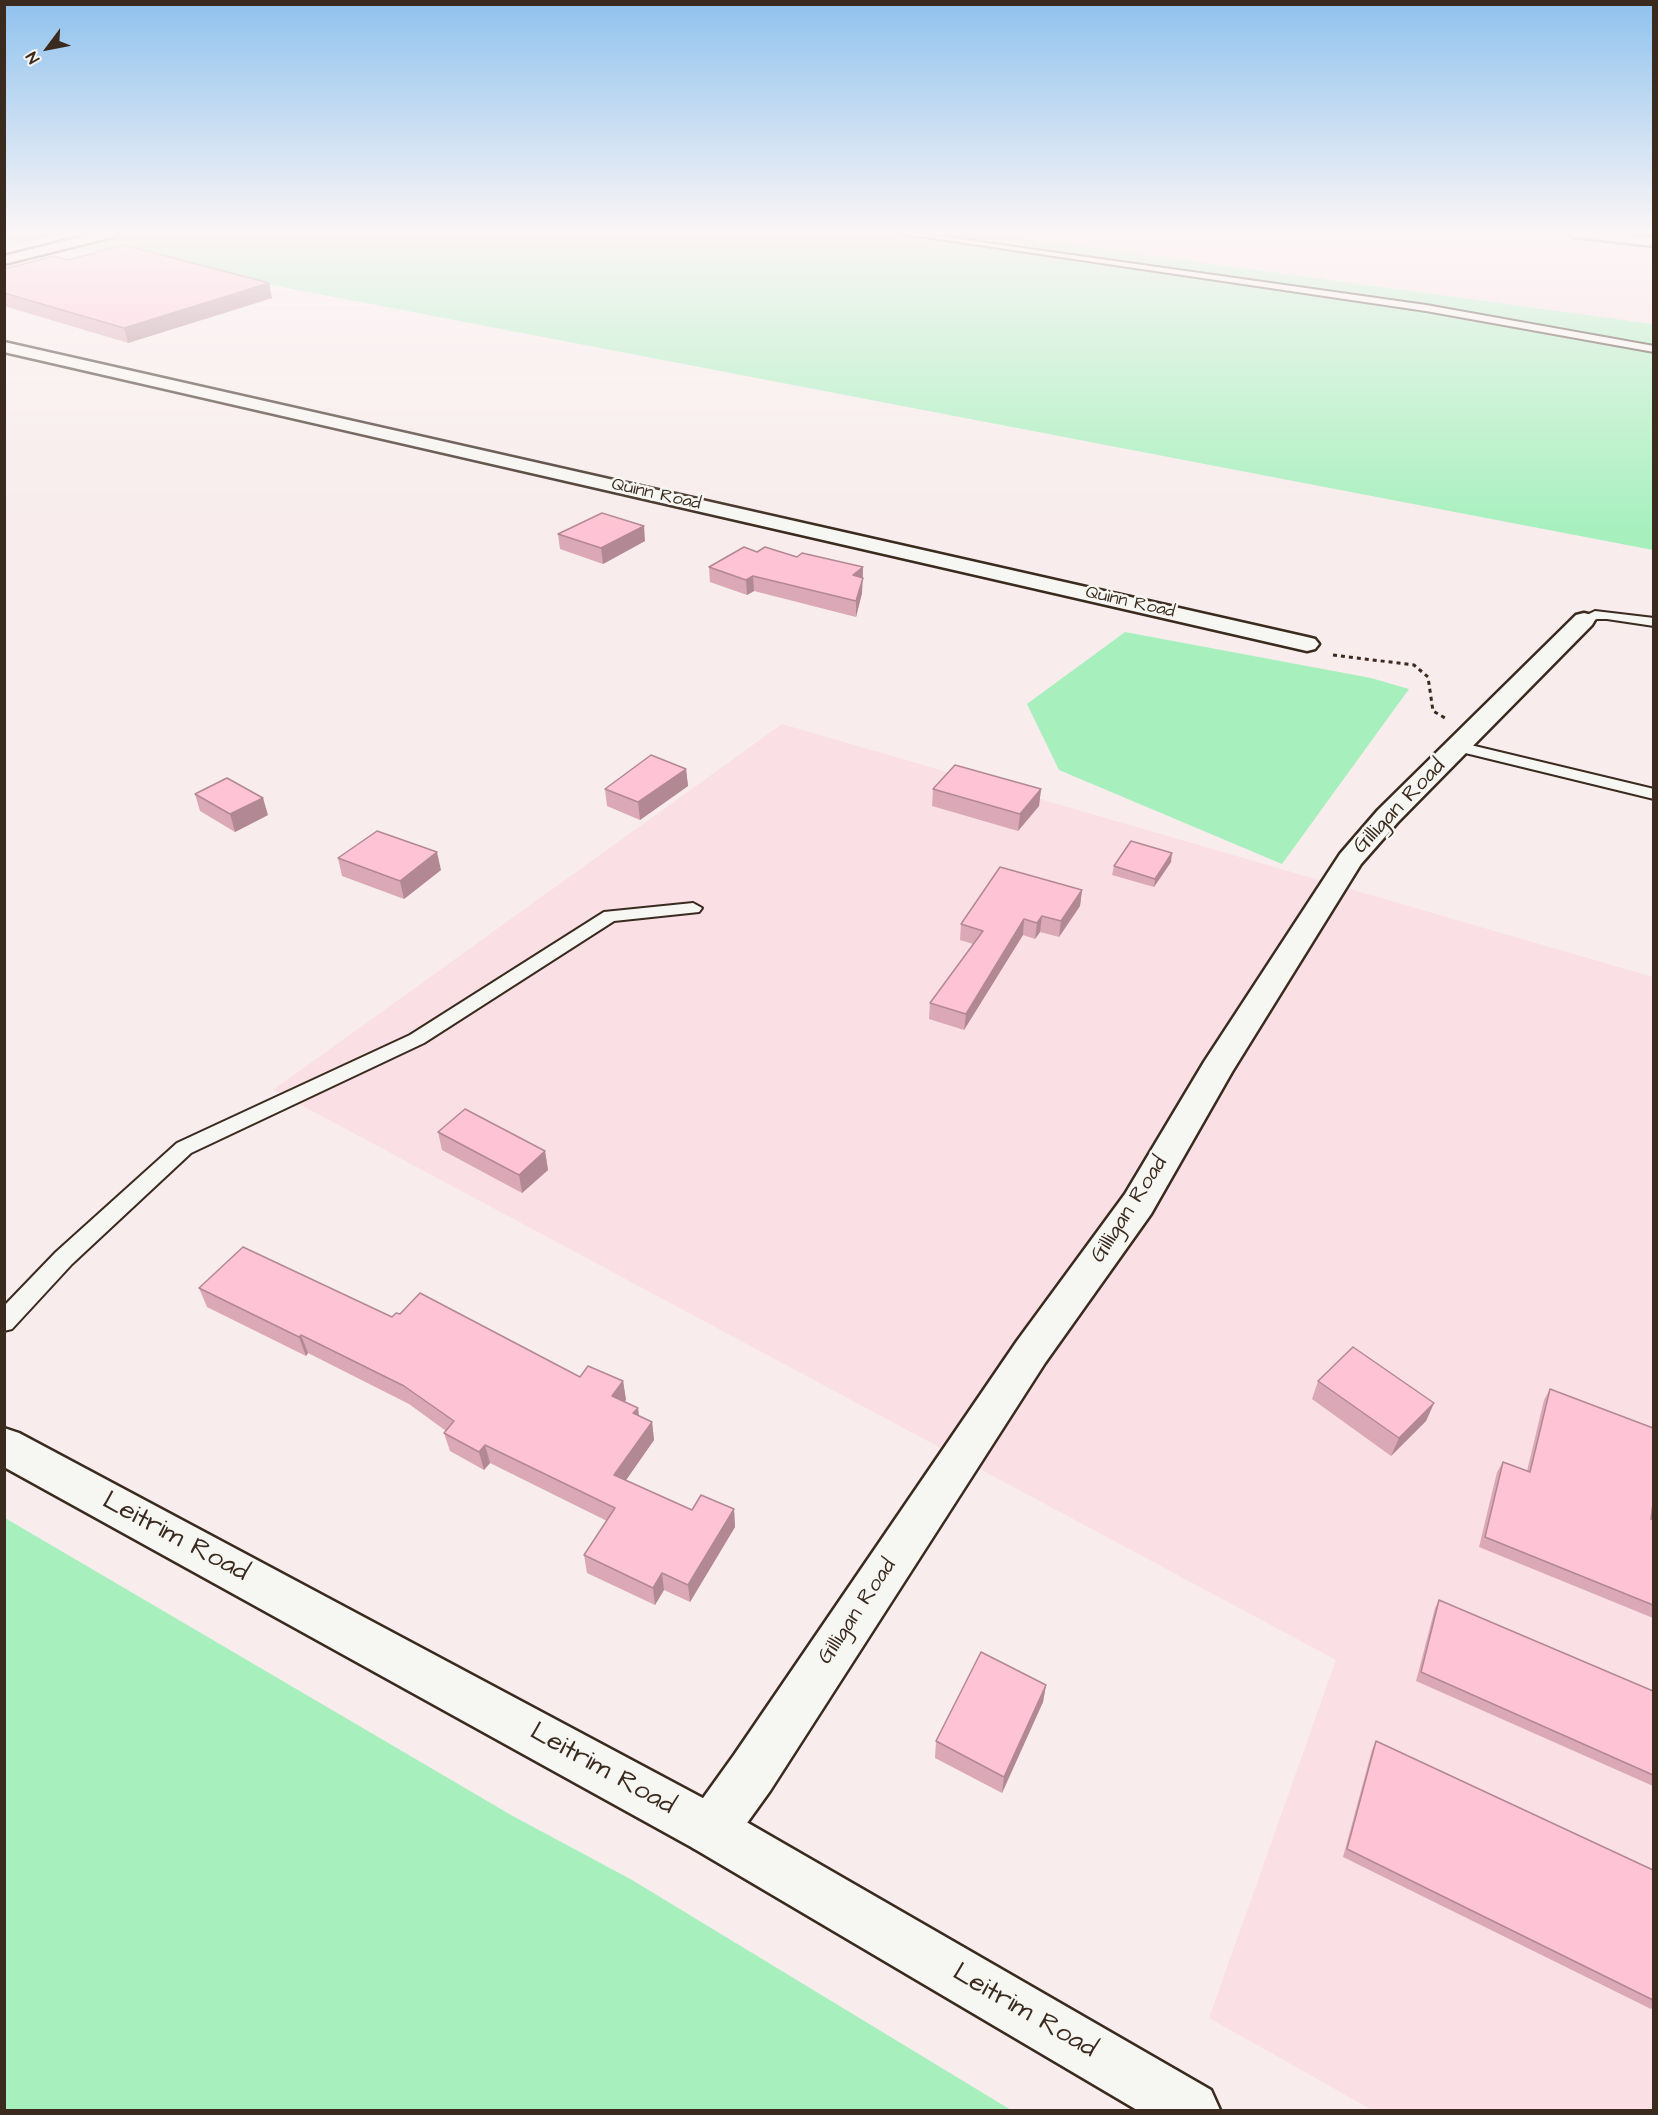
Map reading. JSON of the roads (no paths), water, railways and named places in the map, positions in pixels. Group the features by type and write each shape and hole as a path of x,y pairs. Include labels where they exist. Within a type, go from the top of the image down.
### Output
{"street":[{"name":"Quinn Road","path":"4,347 1307,644"},
{"name":"Gilligan Road","path":"711,1830 1031,1352 1138,1204 1216,1070 1350,860 1454,733 1584,620"},
{"name":"Leitrim Road","path":"4,1446 711,1830 1191,2110"}],"lane":[{"path":"1557,332 1653,349"},
{"path":"1584,620 1595,615 1607,615 1653,622"},
{"path":"1454,733 1653,794"},
{"path":"4,1322 64,1258 184,1148 417,1039 610,916 693,908"}]}
